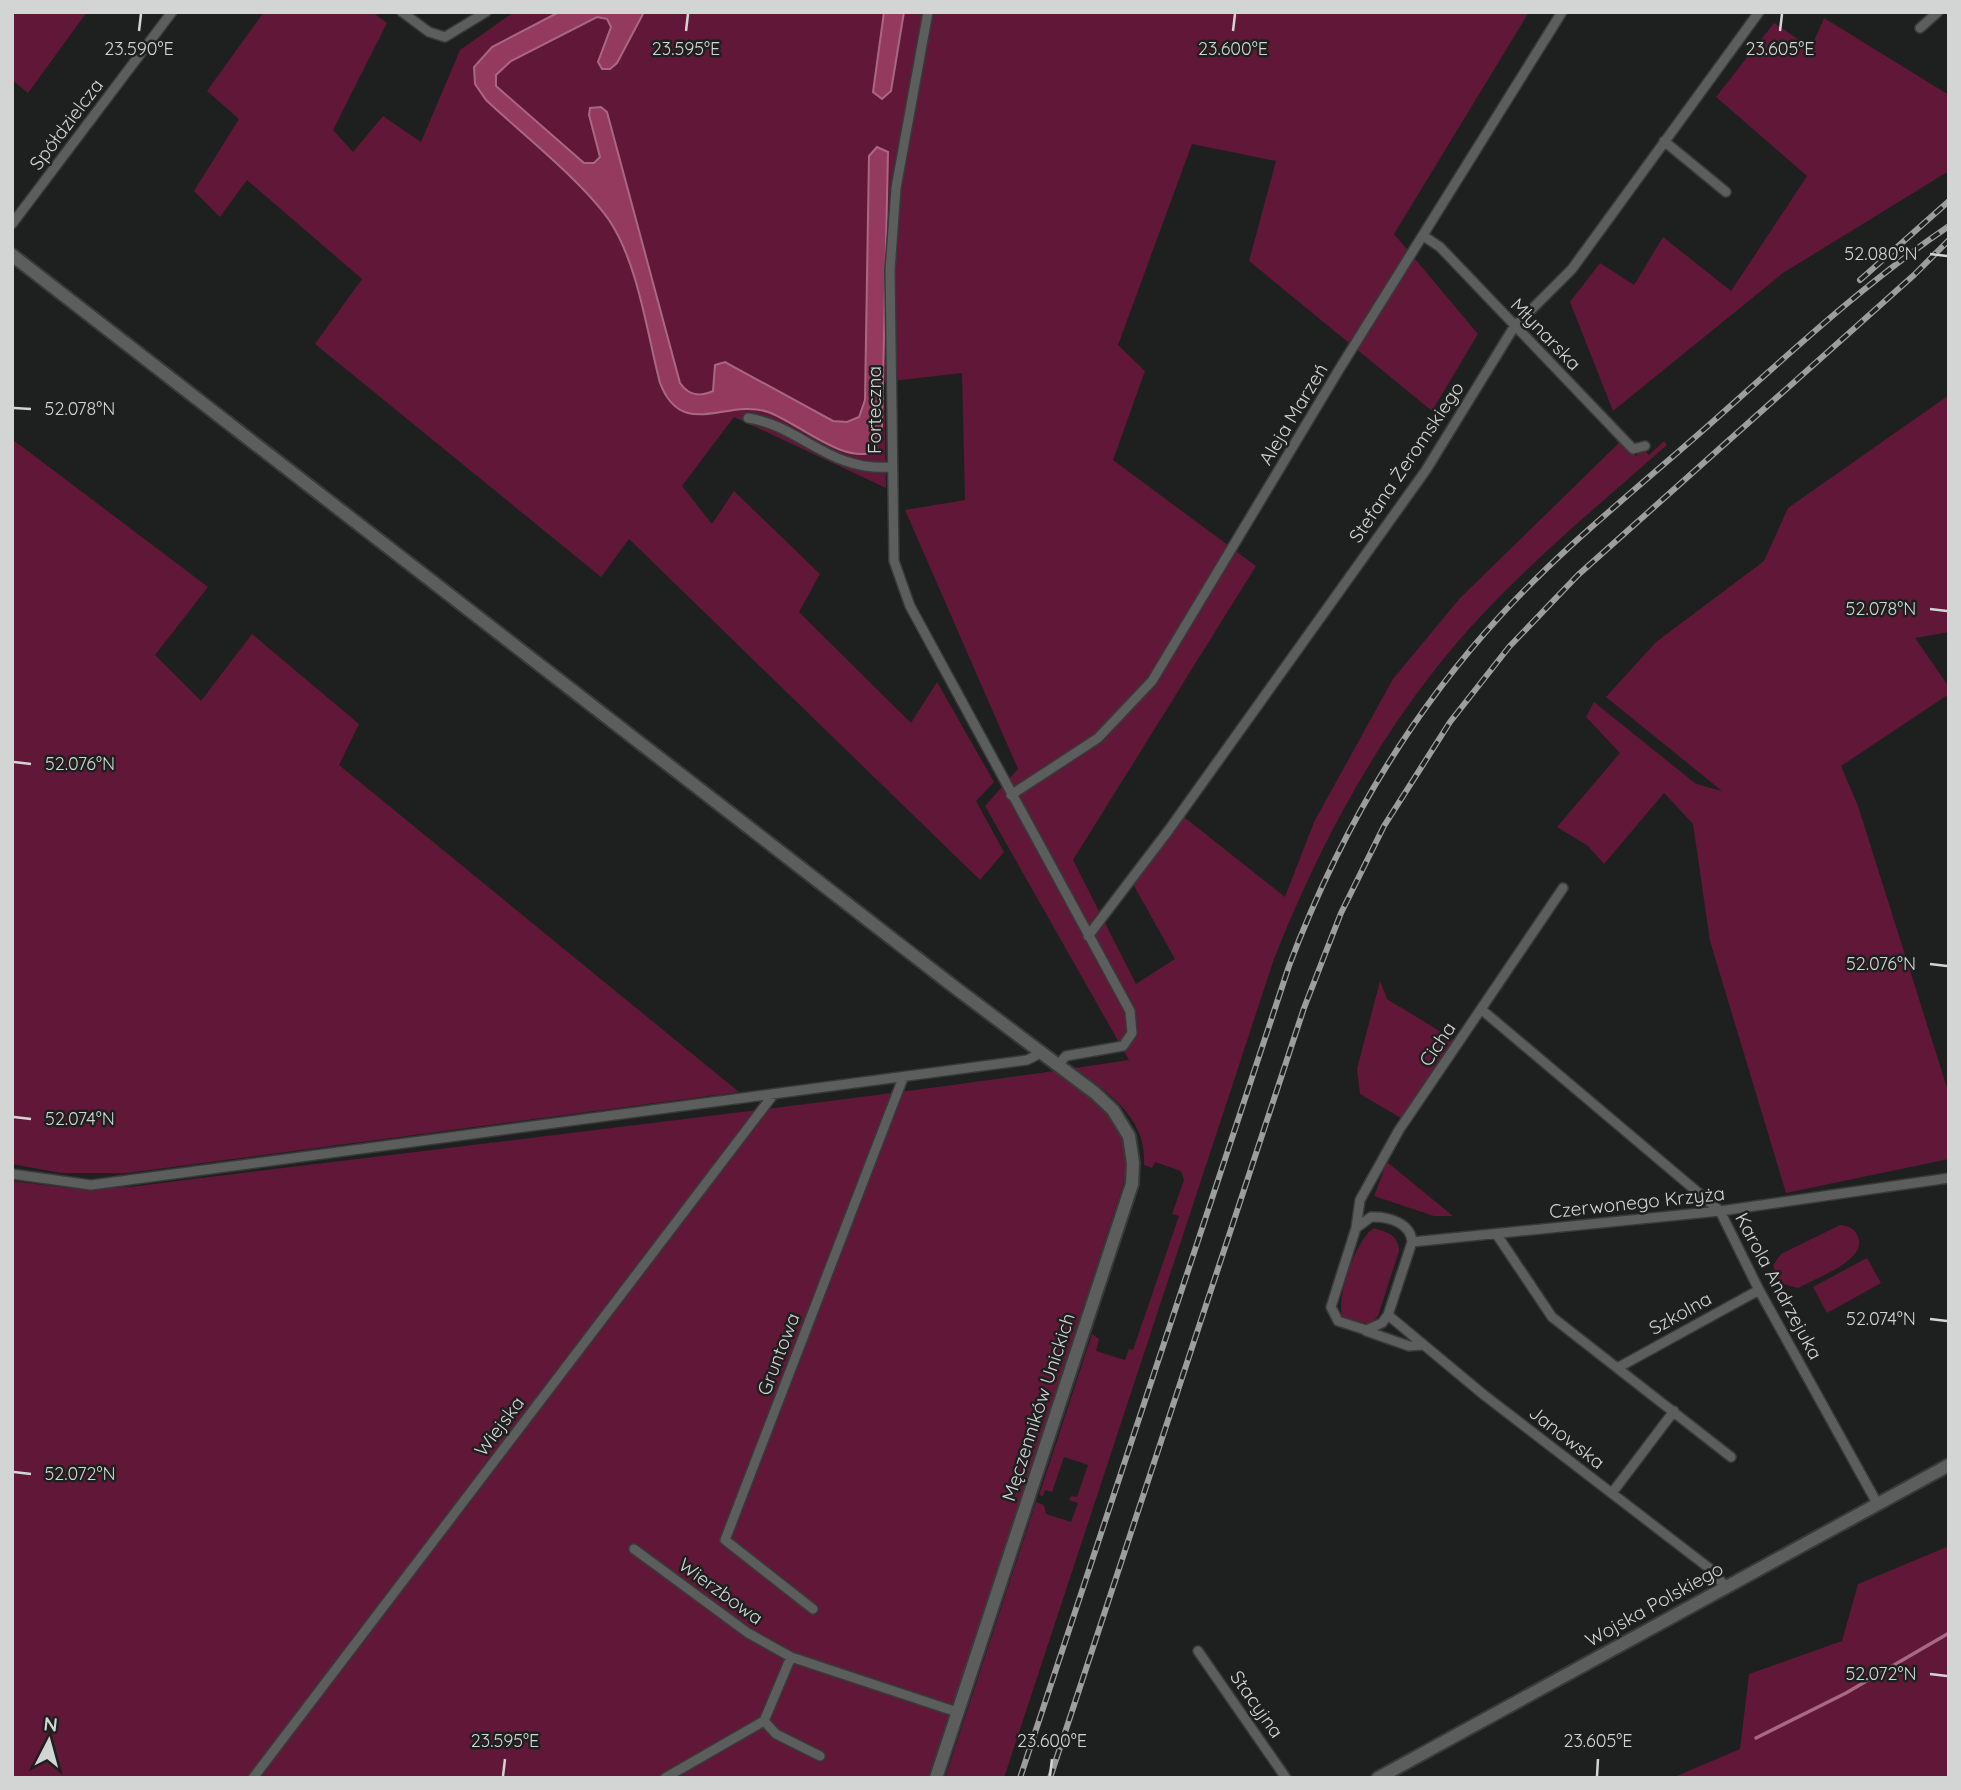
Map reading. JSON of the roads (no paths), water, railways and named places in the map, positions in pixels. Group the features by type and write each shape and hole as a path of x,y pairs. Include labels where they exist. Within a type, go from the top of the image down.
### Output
{"main road":[{"name":"Męczenników Unickich","path":"12,255 1095,1093 1120,1118 1132,1147 1132,1184 936,1778"},
{"name":"Wojska Polskiego","path":"1378,1778 1949,1465"}],"street":[{"name":"Spółdzielcza","path":"12,224 172,12"},
{"path":"402,12 429,32 445,37 486,12"},
{"name":"Forteczna","path":"928,12 896,188 890,270 894,561 906,595 1005,785 1130,1012 1132,1033 1123,1046 1066,1056 1061,1067"},
{"name":"Aleja Marzeń","path":"1012,795 1098,738 1152,681 1340,368 1425,237 1562,12"},
{"name":"Stefana Żeromskiego","path":"1088,936 1168,831 1426,470 1514,327 1572,269 1759,12"},
{"path":"1920,28 1938,12"},
{"path":"1664,141 1726,192"},
{"name":"Młynarska","path":"1425,237 1440,247 1633,449 1644,446"},
{"path":"748,418 763,421 824,454 857,466 891,467"},
{"name":"Cicha","path":"1422,1345 1409,1346 1338,1321 1331,1307 1356,1228 1360,1200 1399,1130 1563,888"},
{"name":"Karola Andrzejuka","path":"1482,1010 1720,1211 1759,1290 1877,1503"},
{"path":"12,1174 92,1185 903,1078 1027,1060 1041,1053"},
{"name":"Gruntowa","path":"813,1609 726,1540 903,1078"},
{"name":"Wiejska","path":"253,1778 773,1095"},
{"name":"Czerwonego Krzyża","path":"1412,1242 1720,1211 1949,1178"},
{"path":"1356,1228 1366,1219 1382,1218 1406,1227 1412,1242 1388,1315 1377,1326 1361,1329"},
{"path":"1497,1235 1552,1317 1731,1457"},
{"name":"Szkolna","path":"1619,1367 1759,1290"},
{"name":"Janowska","path":"1388,1315 1422,1345 1709,1568 1725,1586"},
{"path":"1612,1493 1674,1411"},
{"name":"Wierzbowa","path":"634,1549 748,1633 791,1657 957,1712"},
{"name":"Stacyjna","path":"1198,1651 1286,1778"},
{"path":"665,1778 764,1721 791,1657"},
{"path":"764,1721 776,1734 820,1756"}],"waterway":[{"path":"1756,1738 1846,1693 1949,1633"}],"railway":[{"path":"1860,280 1949,201"},
{"path":"1020,1778 1289,966 1330,871 1378,780 1435,695 1467,654 1550,565 1826,322 1886,272 1949,226"},
{"path":"1050,1778 1304,1008 1341,913 1384,826 1450,722 1509,647 1578,575 1914,275 1949,240"}]}
